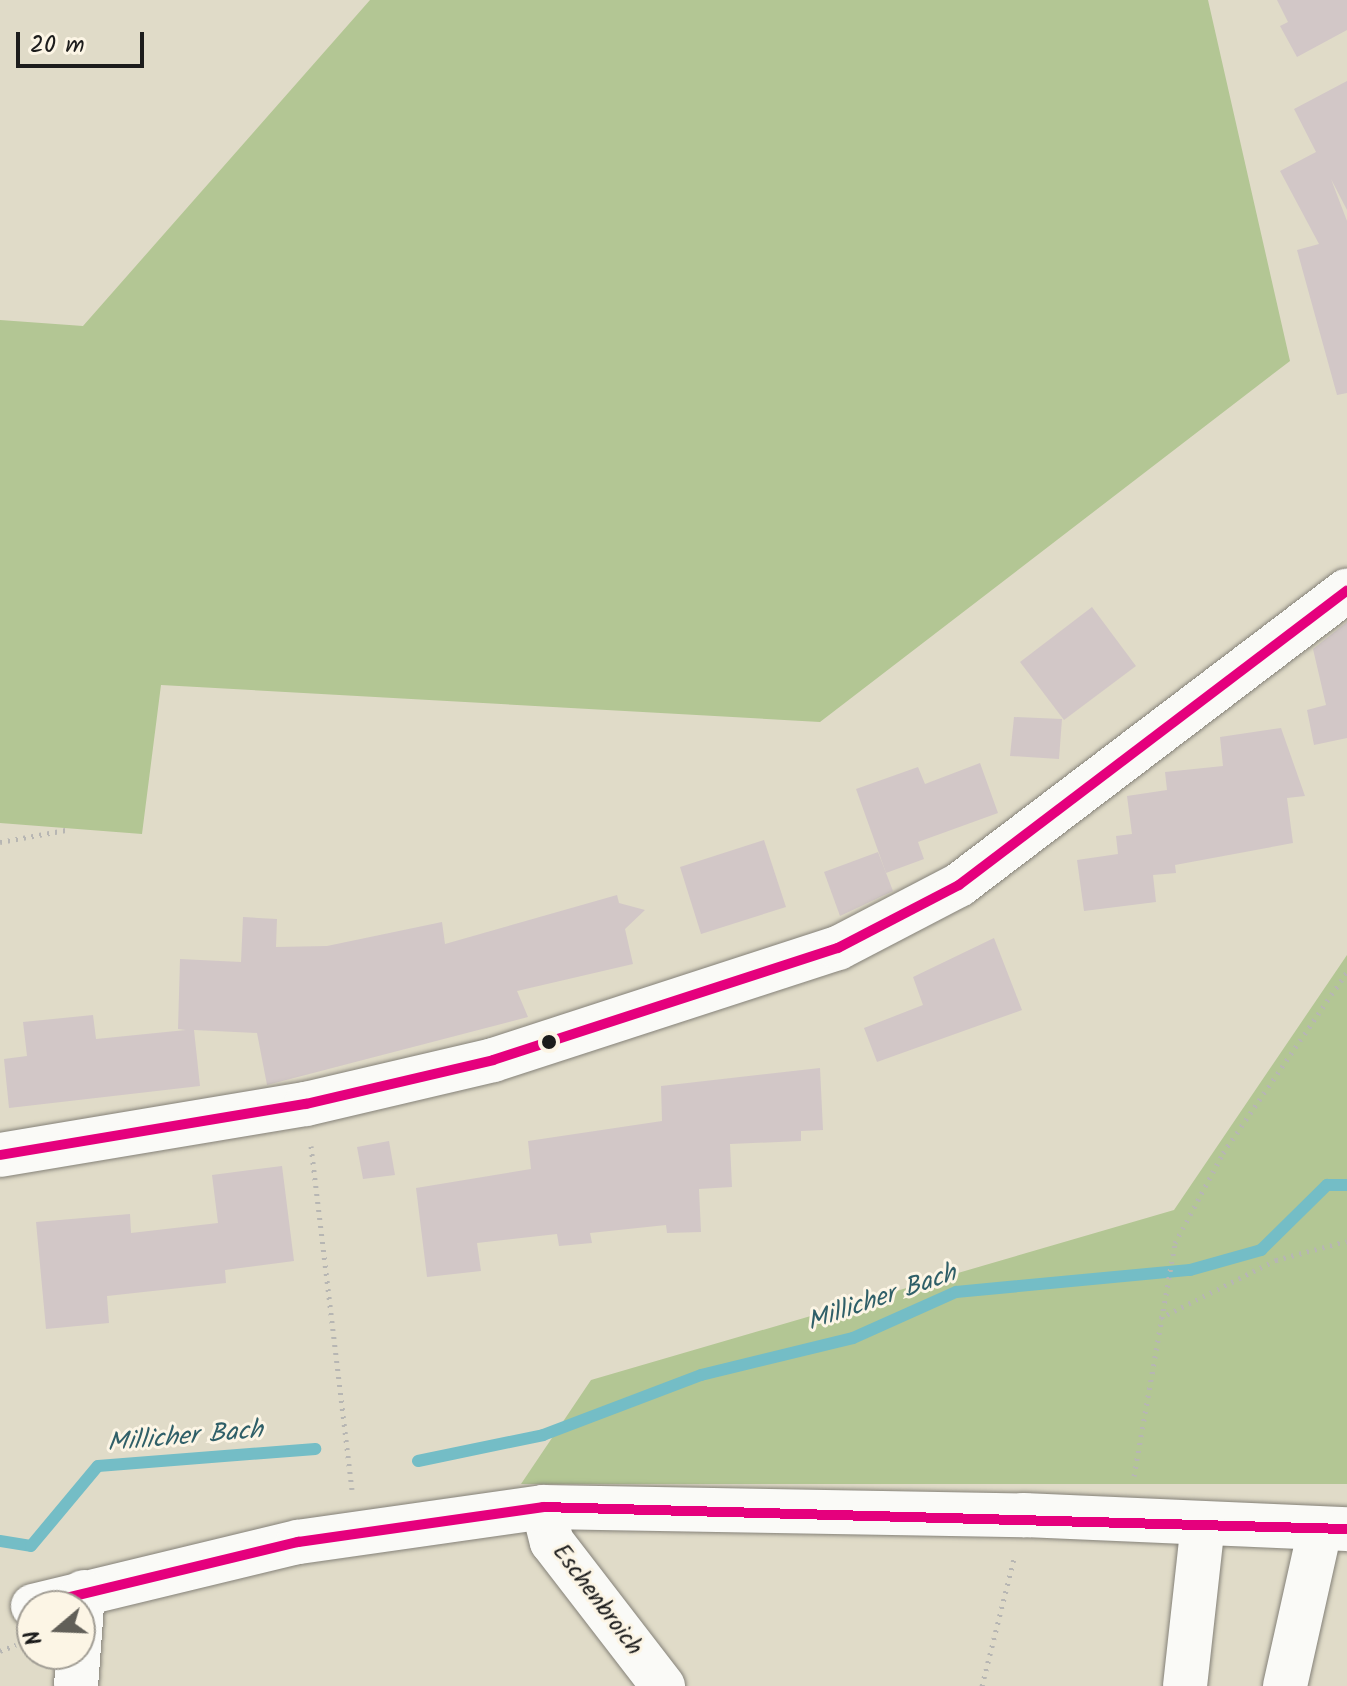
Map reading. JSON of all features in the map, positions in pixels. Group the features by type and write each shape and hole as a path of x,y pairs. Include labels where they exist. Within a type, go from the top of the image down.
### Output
{"street":[{"path":"0,1155 306,1104 629,1021 899,919 1101,783 1347,591"},
{"name":"Eschenbroich","path":"543,1507 552,1542 663,1686"},
{"name":"Eschenbroich","path":"92,1590 358,1531 543,1507 1023,1515 1333,1529"},
{"path":"1185,1686 1203,1524"},
{"path":"1285,1686 1333,1529"}],"path":[{"path":"0,842 66,830"},
{"path":"1127,1520 1159,1319 1175,1243 1223,1153 1347,972"},
{"path":"306,1104 358,1531"},
{"path":"1159,1319 1276,1260 1347,1241"},
{"path":"982,1686 1023,1515"},
{"path":"999,1557 1030,1557"}],"green space":[{"path":"370,0 1208,0 1290,361 820,722 161,685 142,834 0,823 0,320 83,326"},
{"path":"1347,955 1347,1484 521,1484 591,1380 1174,1210"}],"building":[{"path":"1277,0 1347,0 1347,30 1297,57 1280,26 1288,22"},
{"path":"1347,81 1347,210 1331,179 1347,221 1347,393 1337,395 1297,250 1319,244 1280,171 1316,152 1294,109"},
{"path":"1092,607 1136,666 1064,720 1020,662"},
{"path":"1347,622 1347,738 1314,745 1307,710 1326,705 1313,649"},
{"path":"1014,717 1062,719 1059,759 1010,756"},
{"path":"1281,728 1305,796 1287,798 1293,843 1175,865 1176,873 1153,875 1156,902 1084,911 1077,860 1118,854 1116,836 1132,834 1127,796 1167,790 1165,772 1223,766 1220,737"},
{"path":"980,763 998,813 918,842 924,859 886,873 856,789 918,767 925,784"},
{"path":"764,840 786,907 701,934 680,867"},
{"path":"878,852 893,891 840,916 824,872"},
{"path":"617,895 619,903 645,910 625,929 633,964 517,991 528,1017 267,1085 257,1033 194,1030 200,1086 9,1108 4,1059 27,1056 23,1022 93,1015 96,1039 186,1030 178,1029 180,959 241,962 243,917 277,919 276,947 327,946 442,922 445,944"},
{"path":"994,938 1022,1010 877,1062 864,1028 923,1005 913,977"},
{"path":"820,1068 823,1130 801,1131 801,1141 730,1144 732,1187 699,1189 701,1232 667,1233 666,1225 590,1233 592,1243 559,1246 557,1234 477,1243 481,1271 427,1277 416,1188 531,1169 528,1141 662,1121 661,1086"},
{"path":"389,1141 395,1175 363,1179 357,1147"},
{"path":"282,1166 294,1261 225,1270 226,1283 107,1296 109,1323 46,1329 36,1222 130,1214 131,1233 218,1223 212,1175"}],"waterway":[{"name":"Millicher Bach","path":"418,1461 543,1435 701,1375 853,1338 956,1292 1190,1270 1261,1250 1327,1185 1347,1185"},
{"name":"Millicher Bach","path":"0,1541 31,1546 98,1466 315,1449"}],"transit line":[{"path":"0,1155 306,1104 493,1060 838,948 959,885 1347,591"},
{"path":"96,1591 298,1542 543,1507 1347,1529"}]}
